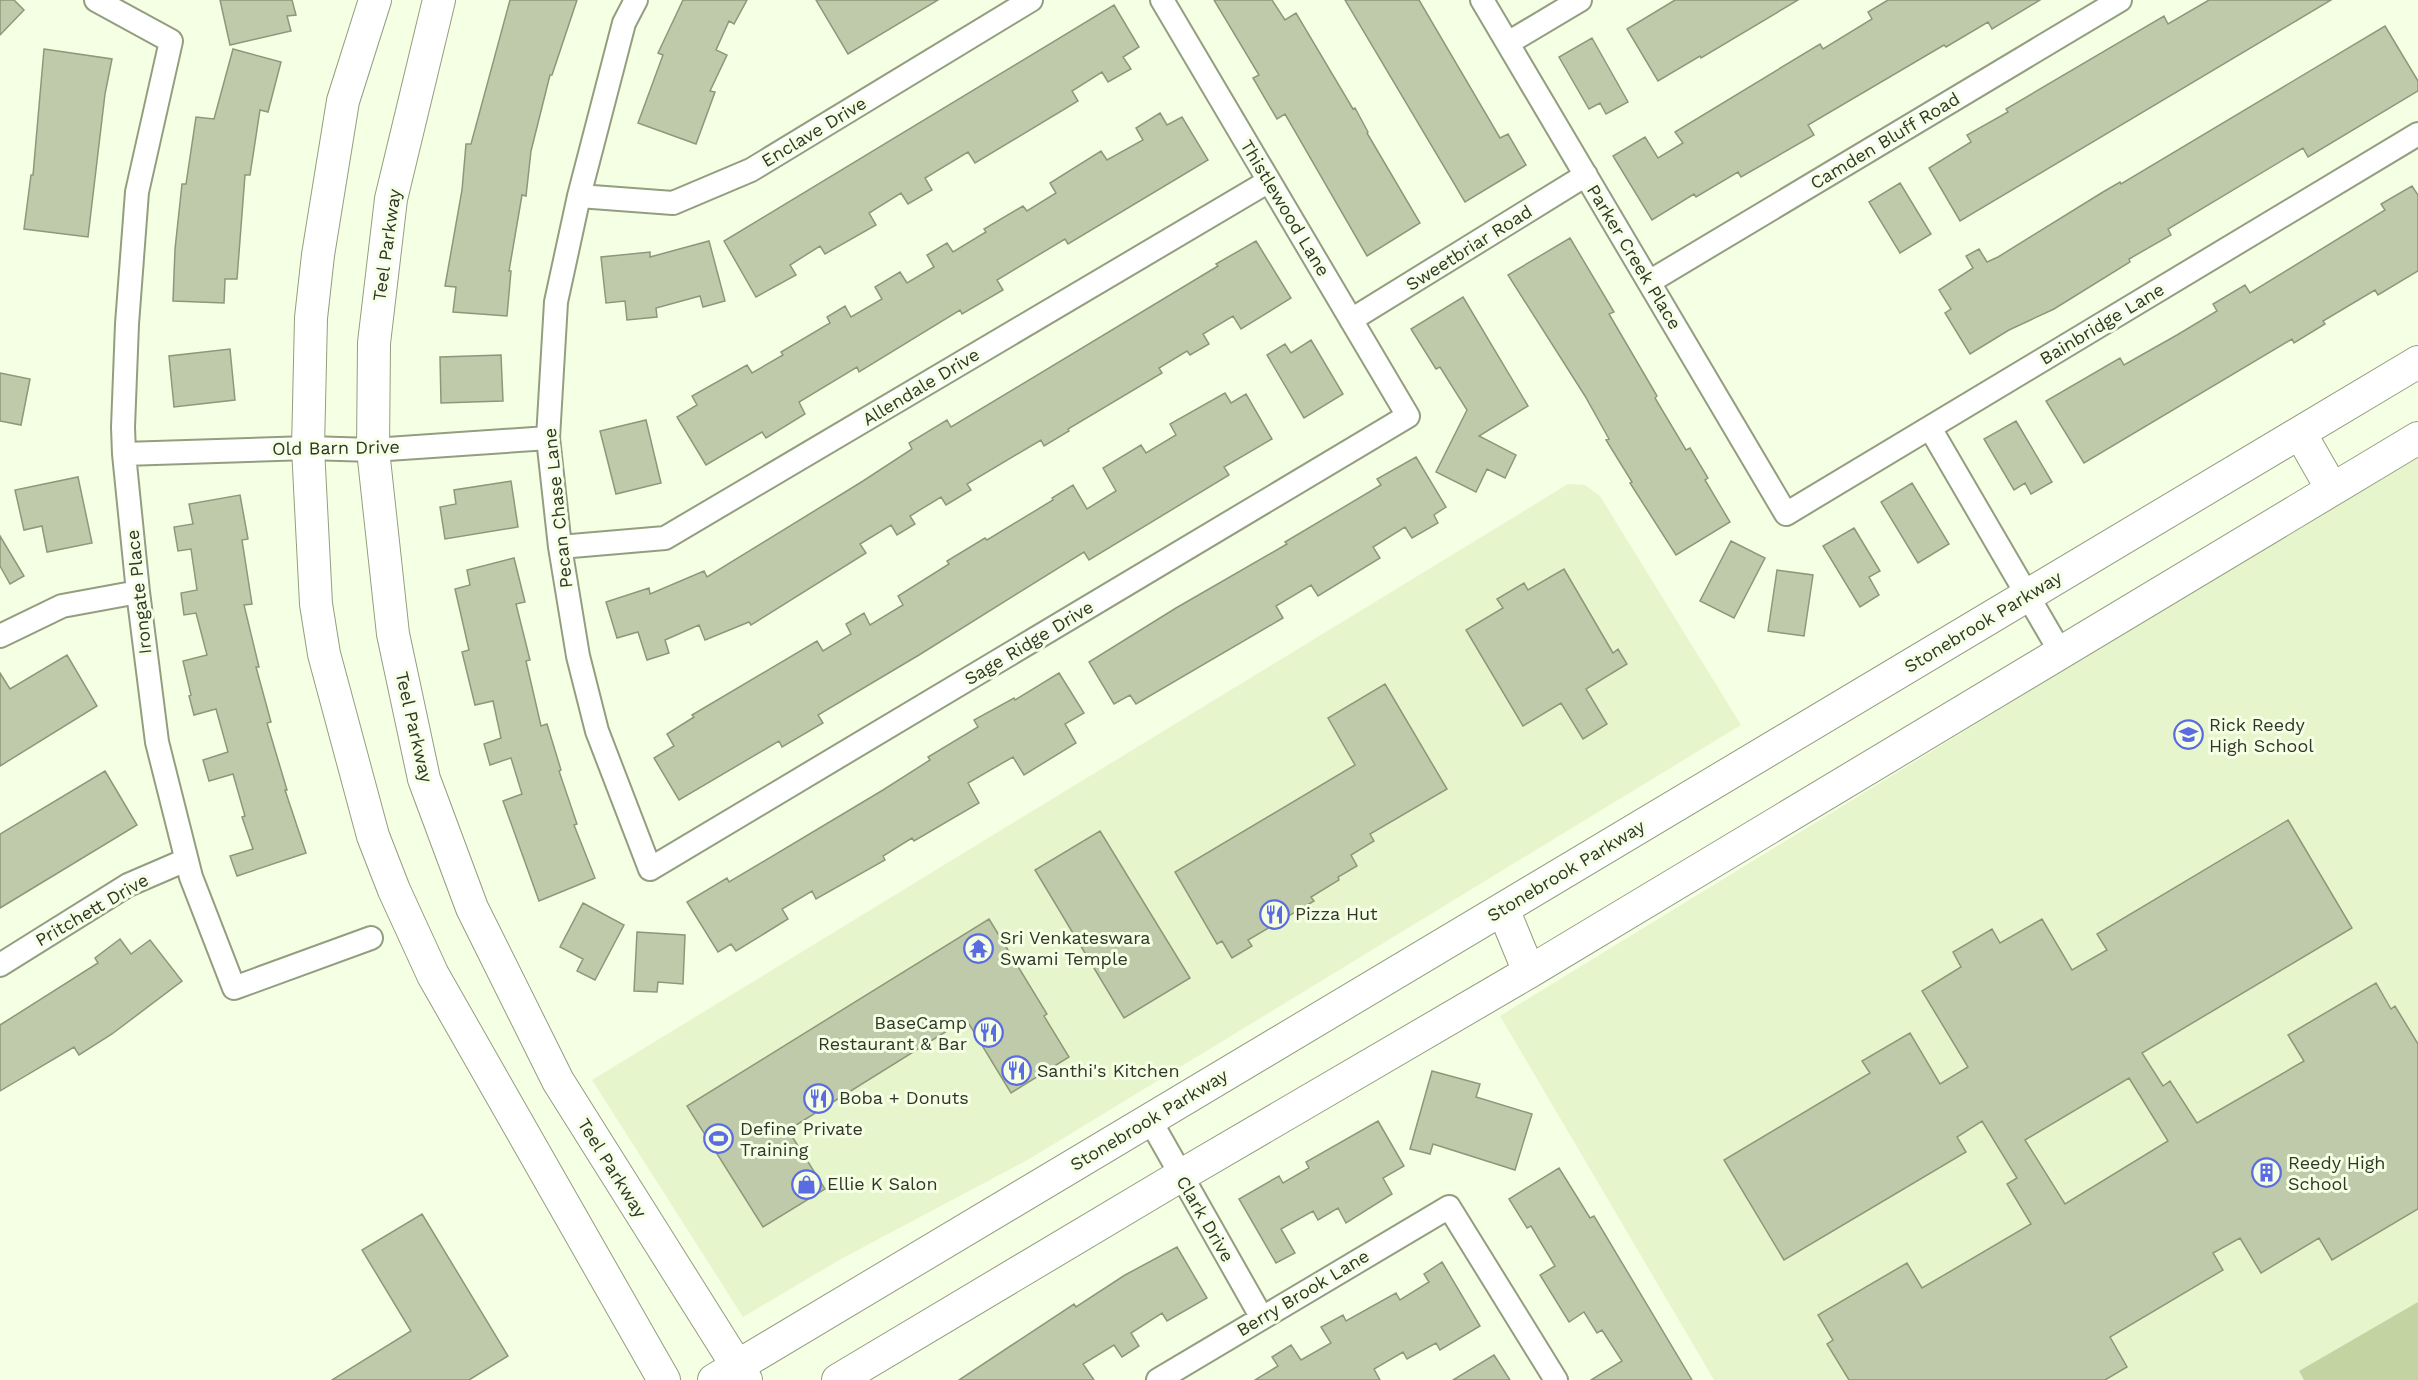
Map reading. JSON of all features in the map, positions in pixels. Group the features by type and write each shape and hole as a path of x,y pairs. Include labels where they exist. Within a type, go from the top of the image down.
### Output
{"main road":[{"path":"375,0 343,101 311,318 308,448 316,604 324,654 373,836 394,890 433,975 664,1380"},
{"name":"Teel Parkway","path":"439,0 391,199 374,343 373,450 397,657 424,779 472,908 558,1081 733,1375"},
{"name":"Stonebrook Parkway","path":"733,1375 1150,1120 2418,362"},
{"path":"2300,433 2332,489"},
{"path":"838,1380 1529,972 2418,438"},
{"path":"1503,909 1529,972"}],"street":[{"name":"Irongate Place","path":"96,0 171,41 137,192 127,324 123,427 138,592 157,742 186,860 234,988 371,938"},
{"name":"Pecan Chase Lane","path":"636,0 624,22 579,196 556,302 548,438 560,547 578,656 597,731 650,869"},
{"name":"Enclave Drive","path":"579,196 674,203 751,170 1031,0"},
{"name":"Thistlewood Lane","path":"1162,0 1408,416"},
{"name":"Parker Creek Place","path":"1482,0 1786,514"},
{"path":"1508,43 1580,0"},
{"name":"Camden Bluff Road","path":"1649,282 2121,0"},
{"name":"Bainbridge Lane","path":"1786,514 2418,134"},
{"name":"Sweetbriar Road","path":"1352,320 1586,175"},
{"name":"Allendale Drive","path":"560,547 665,538 1269,181"},
{"name":"Sage Ridge Drive","path":"650,869 1408,416"},
{"path":"1930,428 2061,653"},
{"name":"Old Barn Drive","path":"124,454 308,448 373,450 548,438"},
{"path":"0,636 62,606 138,592"},
{"name":"Pritchett Drive","path":"0,965 128,885 186,860"},
{"name":"Clark Drive","path":"1150,1120 1262,1318"},
{"name":"Berry Brook Lane","path":"1158,1380 1449,1207 1556,1380"}],"shaded area":[{"name":"Rick Reedy High School","path":"2418,453 2418,1380 1714,1380 1500,1016"},
{"path":"1568,484 1585,485 1600,496 1741,725 1031,1158 841,1259 743,1317 592,1080"},
{"path":"2418,1302 2418,1380 2304,1380 2299,1371"}],"building":[{"path":"0,0 14,0 24,10 0,35"},
{"path":"220,0 292,0 296,15 287,16 291,31 230,45"},
{"path":"510,0 577,0 552,75 550,75 531,151 526,196 522,195 509,271 511,271 507,316 453,312 456,287 445,286 462,190 466,144 471,144"},
{"path":"683,0 747,0 734,24 729,21 716,50 727,55 710,91 715,92 696,144 638,123 663,55 658,53"},
{"path":"816,0 938,0 848,54"},
{"path":"1214,0 1272,0 1285,20 1296,13 1353,109 1355,108 1367,133 1420,223 1367,256 1285,114 1277,119 1253,78 1259,75"},
{"path":"1345,0 1419,0 1500,138 1508,134 1526,165 1465,202"},
{"path":"1675,0 1798,0 1658,81 1627,29"},
{"path":"1888,0 2040,0 1992,29 1988,22 1946,47 1944,45 1808,125 1814,135 1741,177 1738,172 1696,197 1694,194 1652,220 1613,156 1645,137 1658,158 1683,143 1675,132 1820,44 1823,49 1872,19 1868,12"},
{"path":"2209,0 2331,0 1960,221 1929,168 1971,142 1967,135 2008,112 2006,109 2164,16 2168,24"},
{"path":"1114,5 1139,47 1123,57 1131,69 1108,82 1102,72 1072,91 1078,101 975,163 968,152 925,178 932,190 908,204 901,193 869,213 876,225 825,254 820,246 790,265 796,275 756,297 724,241"},
{"path":"2385,26 2418,81 2418,91 2308,157 2303,148 2168,229 2171,235 2129,259 2130,262 2054,309 2009,330 1970,354 1945,313 1951,309 1939,290 1973,268 1966,256 1979,249 1987,262 1998,257 2103,192 2120,182 2121,184"},
{"path":"1592,38 1628,102 1606,114 1600,103 1589,109 1559,57"},
{"path":"44,49 112,59 105,94 88,237 24,229 31,175 33,175"},
{"path":"233,49 281,62 268,112 260,110 250,175 245,175 237,279 225,279 224,303 173,301 175,249 182,184 186,184 196,117 214,119"},
{"path":"1160,113 1167,125 1182,117 1208,160 1068,244 1065,239 997,280 1003,290 962,314 960,310 859,372 857,367 799,402 805,414 766,438 762,432 706,465 677,417 697,405 692,396 747,365 752,373 783,355 781,352 830,323 827,317 845,306 851,317 882,299 875,287 900,272 907,283 934,267 927,255 947,243 953,252 986,232 984,229 1023,206 1027,211 1056,193 1050,183 1101,151 1107,160 1143,140 1136,128"},
{"path":"1900,183 1931,234 1900,253 1869,202"},
{"path":"2412,186 2418,195 2418,271 2378,295 2375,290 2323,321 2325,324 2294,343 2292,339 2084,463 2046,401 2120,358 2124,365 2177,335 2217,311 2213,304 2245,285 2250,293 2385,210 2381,204"},
{"path":"1570,238 1614,312 1609,314 1657,396 1655,398 1686,450 1690,448 1708,478 1705,480 1730,522 1676,555 1630,483 1632,482 1606,440 1609,439 1585,396 1508,275"},
{"path":"709,241 725,301 703,307 700,296 656,308 657,317 627,320 625,301 606,303 601,257 650,252 650,257"},
{"path":"1256,241 1291,298 1241,329 1233,316 1203,334 1209,344 1190,355 1187,351 1159,368 1162,373 1068,429 1069,431 1044,446 1041,440 967,484 971,490 946,505 941,497 910,516 915,524 897,535 891,525 860,544 866,553 751,625 749,622 705,640 699,625 665,640 669,653 647,660 638,632 617,638 606,602 649,588 650,594 704,571 707,577 912,449 909,443 947,420 951,427"},
{"path":"1463,297 1528,406 1479,436 1516,455 1505,478 1487,469 1476,492 1436,472 1467,410 1440,367 1436,369 1411,329"},
{"path":"1311,340 1343,394 1304,418 1267,355 1285,344 1291,353"},
{"path":"230,349 235,400 174,407 169,356"},
{"path":"501,355 503,401 441,403 440,357"},
{"path":"0,373 30,379 21,425 0,421"},
{"path":"1225,393 1231,403 1246,394 1272,439 1224,467 1229,475 1089,560 1084,552 818,715 823,723 782,747 779,741 679,800 654,758 674,746 667,734 694,717 692,715 817,641 823,651 851,634 846,624 864,613 870,625 903,605 898,596 949,564 947,561 985,538 987,540 1053,500 1052,498 1073,485 1087,509 1116,491 1103,468 1141,445 1146,453 1176,435 1170,424"},
{"path":"646,420 661,483 616,494 600,431"},
{"path":"2016,421 2052,482 2031,494 2025,483 2014,490 1984,439"},
{"path":"1416,457 1446,507 1434,515 1438,523 1412,538 1405,527 1373,547 1380,558 1318,596 1311,585 1276,606 1283,618 1136,704 1130,695 1114,704 1089,662 1176,608 1287,544 1285,542 1381,485 1377,479"},
{"path":"78,477 92,543 47,552 42,526 24,530 15,490"},
{"path":"511,481 518,527 445,539 440,507 456,504 454,490"},
{"path":"1912,483 1949,544 1918,563 1881,502"},
{"path":"240,495 248,539 242,540 252,604 244,605 259,667 256,667 271,722 267,723 287,790 285,790 306,853 237,876 230,856 253,849 242,817 245,816 233,774 209,781 203,760 228,752 216,709 194,715 189,696 191,695 183,661 207,655 196,613 184,615 181,593 197,590 191,549 178,551 174,527 193,524 189,504"},
{"path":"1854,528 1880,571 1869,577 1879,595 1860,607 1823,546"},
{"path":"0,536 24,576 10,584 0,566"},
{"path":"1731,541 1765,558 1734,618 1700,601"},
{"path":"514,558 525,602 516,604 530,660 526,661 541,726 547,724 561,770 559,771 577,824 574,825 595,878 539,901 503,801 522,794 511,758 490,765 484,744 501,738 493,701 475,705 462,652 469,650 455,589 470,585 467,570"},
{"path":"1564,569 1613,653 1618,649 1627,664 1586,689 1607,724 1583,739 1561,703 1523,726 1466,630 1503,608 1497,599 1524,583 1528,590"},
{"path":"1777,570 1813,575 1804,636 1768,631"},
{"path":"67,655 97,706 0,766 0,673 10,689"},
{"path":"1059,673 1084,713 1065,724 1076,743 1024,775 1013,757 968,783 979,803 914,841 912,838 883,856 885,860 816,899 812,891 782,909 788,919 736,951 731,944 718,952 687,902 727,878 729,882 883,790 930,760 928,757 978,727 974,720 1014,698 1015,700"},
{"path":"1385,684 1447,789 1370,834 1374,841 1351,855 1357,866 1311,897 1314,901 1248,940 1252,946 1232,958 1222,941 1217,944 1175,872 1355,765 1328,718"},
{"path":"105,771 137,825 0,908 0,834"},
{"path":"2288,820 2352,928 2142,1053 2163,1086 2170,1081 2197,1123 2304,1061 2288,1035 2376,983 2391,1009 2395,1006 2418,1044 2418,1209 2332,1260 2319,1238 2261,1273 2240,1238 2213,1253 2223,1270 2110,1337 2127,1367 2105,1380 1849,1380 1827,1344 1833,1340 1818,1315 1907,1263 1922,1288 2031,1224 2007,1184 2017,1178 1982,1121 1957,1137 1966,1152 1784,1260 1724,1160 1870,1073 1862,1061 1910,1033 1940,1084 1968,1067 1922,991 1961,967 1953,952 1992,929 2000,943 2042,919 2072,970 2107,950 2097,934","holes":["2129,1078 2168,1141 2065,1204 2025,1140"]},
{"path":"1100,831 1190,978 1124,1018 1035,870"},
{"path":"583,903 624,925 595,980 577,971 583,959 560,947"},
{"path":"989,919 1047,1014 1044,1016 1069,1057 1011,1093 966,1019 788,1130 825,1189 763,1227 687,1106"},
{"path":"637,932 685,935 683,984 658,982 657,992 634,991"},
{"path":"120,939 131,954 150,940 182,981 112,1034 79,1055 74,1047 0,1091 0,1025 98,963 95,958"},
{"path":"1432,1071 1480,1084 1476,1097 1532,1114 1515,1170 1433,1144 1430,1154 1410,1149"},
{"path":"1378,1121 1404,1166 1383,1178 1392,1194 1346,1223 1338,1208 1318,1220 1313,1211 1281,1229 1295,1253 1276,1263 1239,1199 1279,1176 1283,1183 1309,1168 1306,1162"},
{"path":"1559,1168 1590,1218 1594,1216 1692,1380 1591,1380 1622,1361 1602,1330 1597,1333 1584,1312 1569,1322 1540,1275 1555,1266 1531,1226 1527,1228 1509,1199"},
{"path":"422,1214 508,1356 469,1380 332,1380 411,1331 362,1250"},
{"path":"1177,1247 1207,1298 1167,1321 1162,1313 1131,1333 1139,1346 1122,1357 1114,1345 1083,1364 1094,1380 959,1380 1074,1304 1076,1307 1125,1275"},
{"path":"1442,1262 1480,1326 1440,1350 1436,1343 1407,1359 1403,1352 1374,1369 1380,1380 1255,1380 1278,1366 1272,1357 1291,1345 1301,1360 1331,1343 1321,1327 1343,1315 1346,1321 1396,1293 1400,1300 1429,1282 1424,1274"},
{"path":"1494,1355 1510,1380 1453,1380"}],"place":[{"name":"Rick Reedy High School","path":"2188,735"},
{"name":"Pizza Hut","path":"1274,914"},
{"name":"Sri Venkateswara Swami Temple","path":"979,948"},
{"name":"BaseCamp Restaurant & Bar","path":"988,1033"},
{"name":"Santhi's Kitchen","path":"1016,1071"},
{"name":"Boba + Donuts","path":"818,1098"},
{"name":"Define Private Training","path":"719,1139"},
{"name":"Reedy High School","path":"2267,1173"},
{"name":"Ellie K Salon","path":"806,1184"}]}
